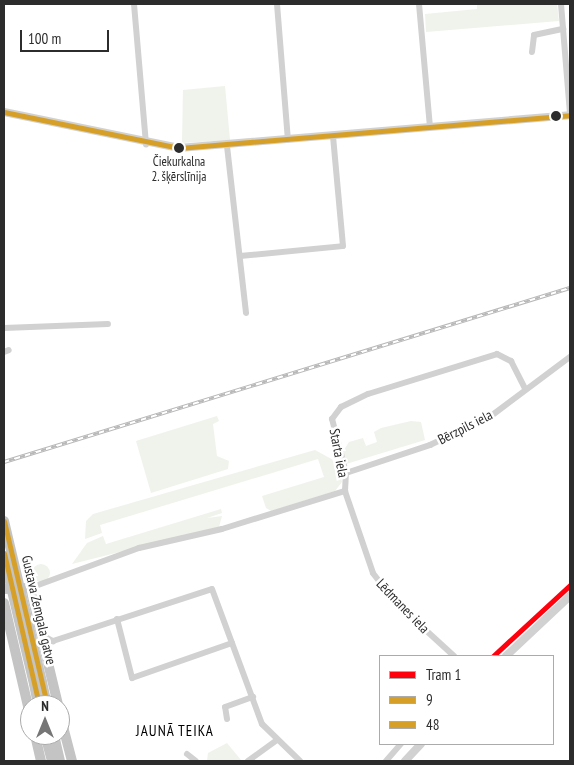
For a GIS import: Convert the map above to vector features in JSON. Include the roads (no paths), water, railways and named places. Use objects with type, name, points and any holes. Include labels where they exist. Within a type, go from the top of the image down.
[{"type":"main road","name":"Gustava Zemgala gatve","points":[[4,521],[38,683],[38,695]]},
{"type":"main road","name":"Gustava Zemgala gatve","points":[[4,557],[43,695]]},
{"type":"main road","points":[[4,588],[30,588],[56,695]]},
{"type":"main road","points":[[4,603],[26,695]]},
{"type":"main road","points":[[37,745],[41,761]]},
{"type":"main road","points":[[48,745],[52,761]]},
{"type":"main road","points":[[56,745],[60,761]]},
{"type":"main road","points":[[68,745],[72,761]]},
{"type":"street","points":[[134,4],[146,144]]},
{"type":"street","points":[[276,4],[288,140]]},
{"type":"street","points":[[419,4],[430,128]]},
{"type":"street","points":[[4,112],[146,144],[227,146],[570,114],[561,4]]},
{"type":"street","points":[[532,52],[534,35],[563,29]]},
{"type":"street","points":[[240,256],[343,246],[333,136]]},
{"type":"street","points":[[227,146],[246,313]]},
{"type":"street","points":[[4,328],[108,324]]},
{"type":"street","name":"Starta iela","points":[[30,588],[139,548],[222,529],[345,491],[346,473],[332,419],[336,410],[356,399],[497,354],[511,361],[525,389]]},
{"type":"street","name":"Bērzpils iela","points":[[346,473],[475,424],[570,356]]},
{"type":"street","name":"Lēdmanes iela","points":[[345,491],[373,574],[397,604],[453,655]]},
{"type":"street","points":[[70,563],[72,572]]},
{"type":"street","name":"Gustava Zemgala gatve","points":[[47,654],[53,641],[212,589],[232,642]]},
{"type":"street","points":[[507,655],[570,596]]},
{"type":"street","points":[[118,619],[132,678],[232,642],[262,724],[300,761]]},
{"type":"street","name":"Gustava Zemgala gatve","points":[[42,635],[53,641]]},
{"type":"street","points":[[227,719],[225,707],[253,697]]},
{"type":"street","points":[[248,761],[277,740]]},
{"type":"street","points":[[386,761],[400,745]]},
{"type":"street","points":[[405,761],[419,745]]},
{"type":"street","points":[[187,754],[196,761]]},
{"type":"railway","points":[[4,462],[570,288]]},
{"type":"tram line","name":"1","points":[[494,655],[570,585]]},
{"type":"place","name":"Čiekurkalna 2. šķērslīnija","points":[[179,148]]},
{"type":"district","name":"JAUNĀ TEIKA","points":[[175,731]]}]
